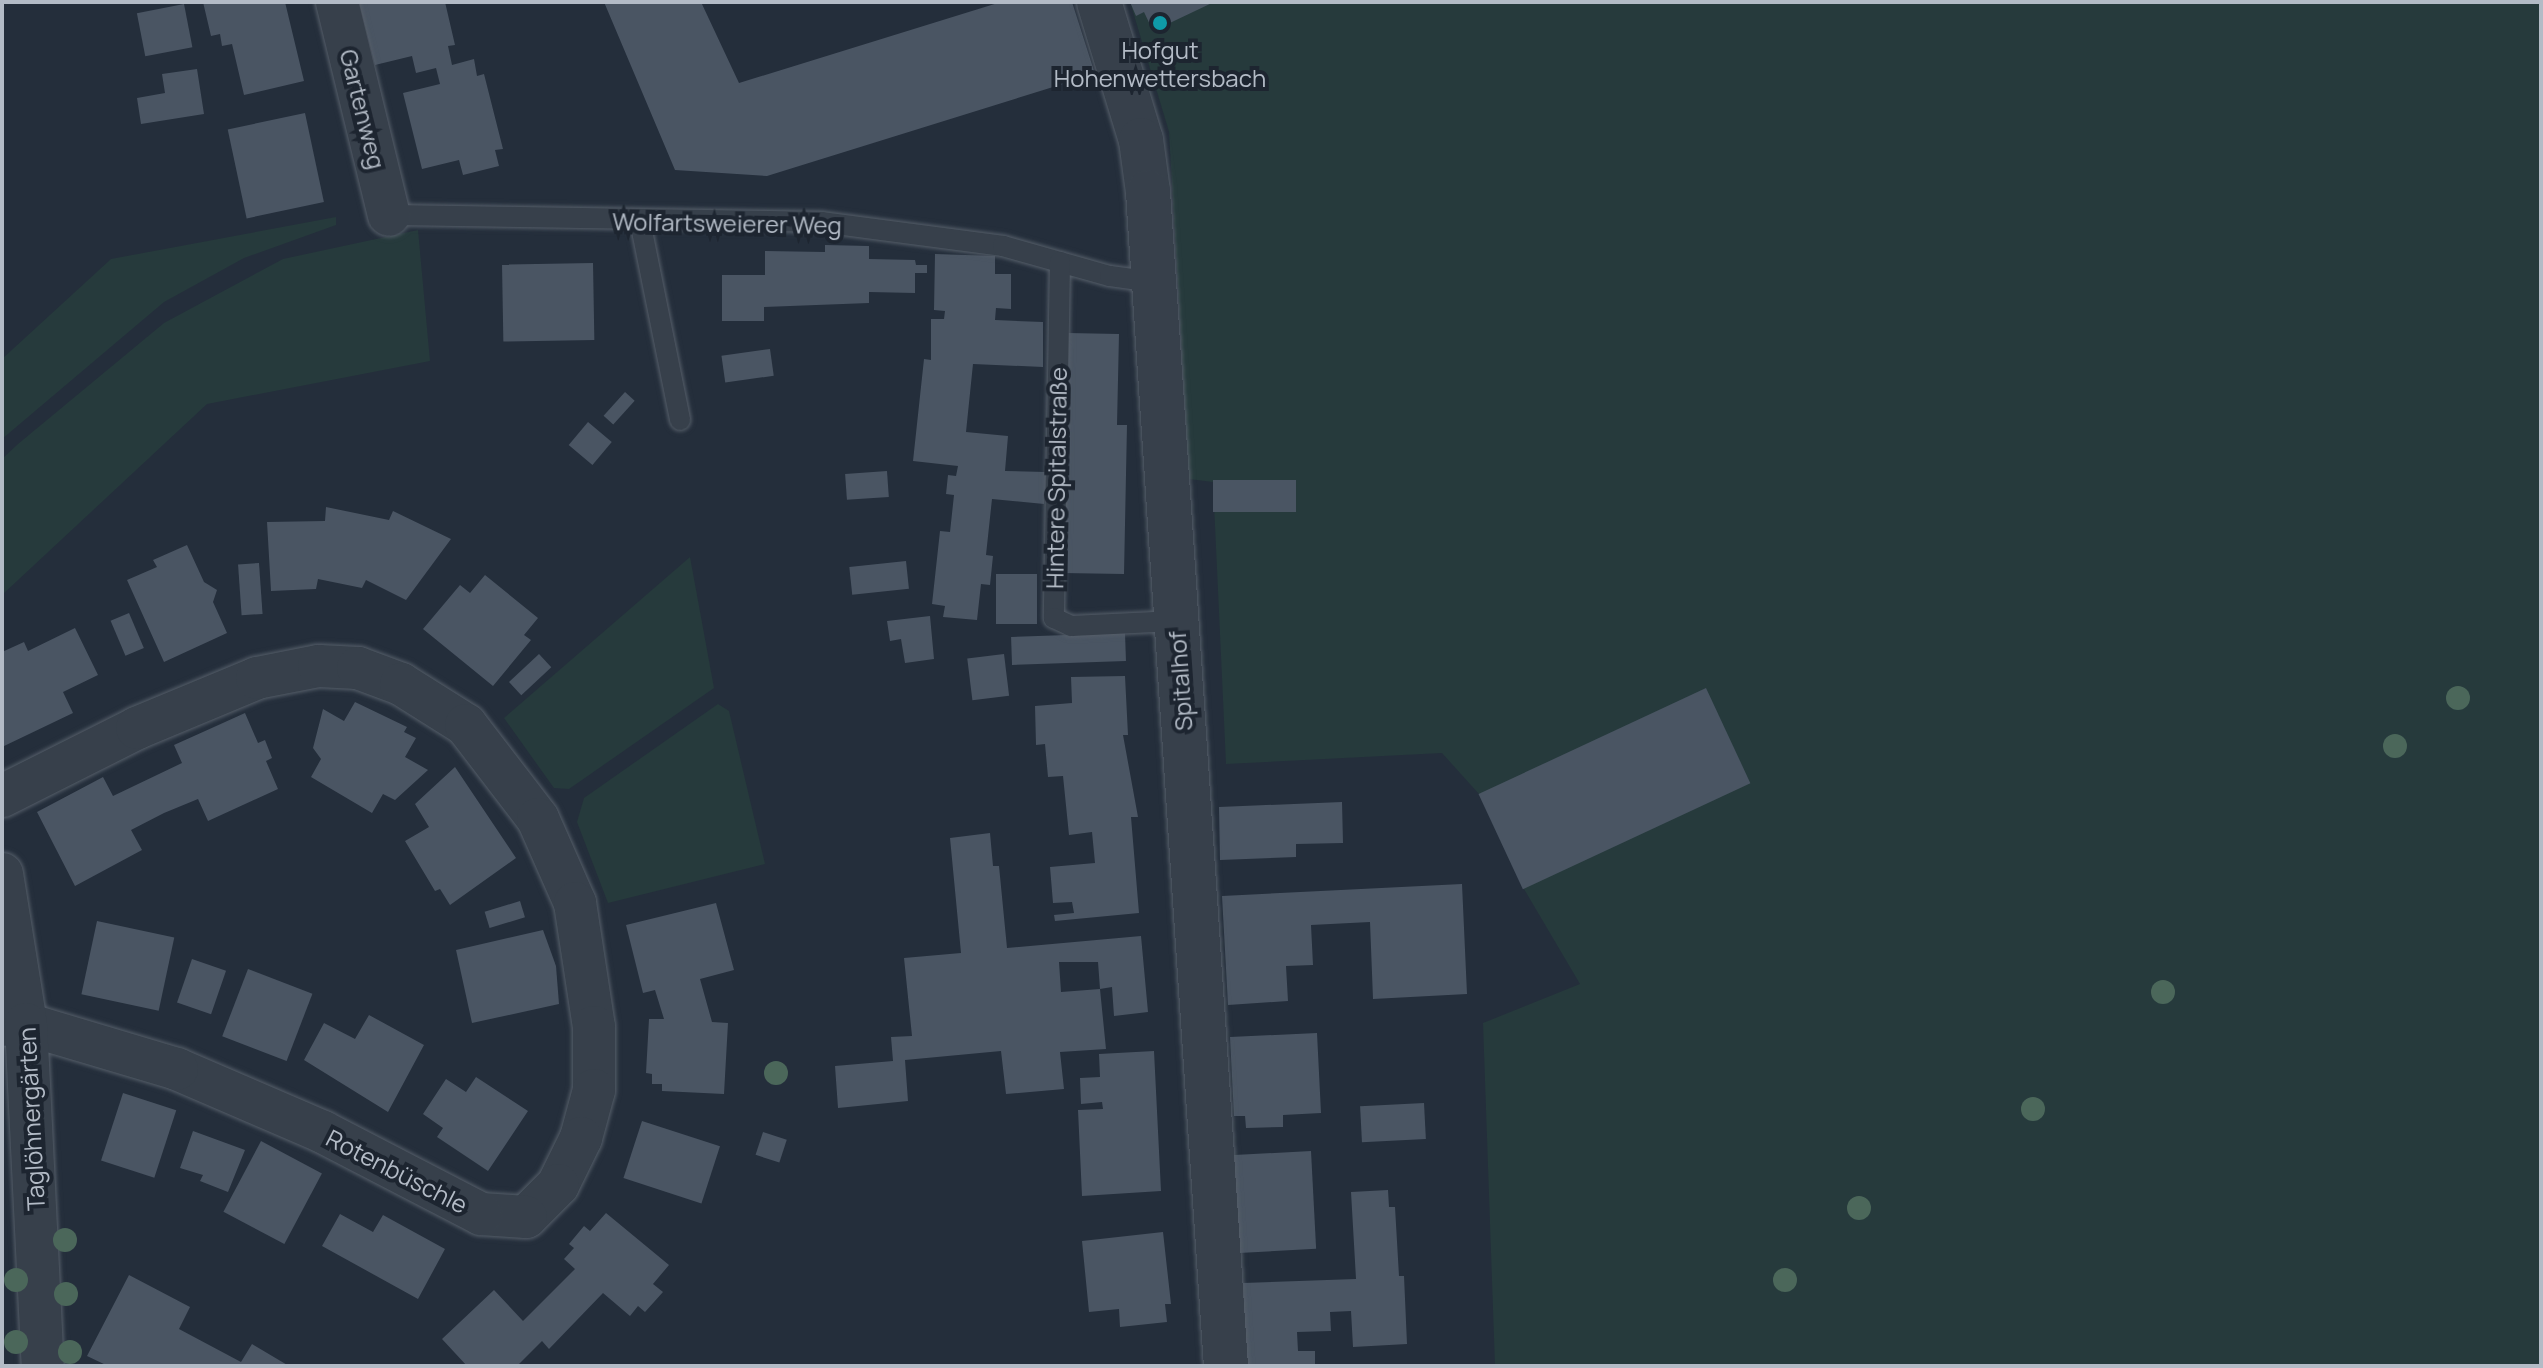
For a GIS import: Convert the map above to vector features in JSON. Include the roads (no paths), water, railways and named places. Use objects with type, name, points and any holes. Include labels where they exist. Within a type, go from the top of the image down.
[{"type":"street","name":"Gartenweg","points":[[337,2],[389,215]]},
{"type":"street","name":"Spitalhof","points":[[1099,2],[1141,140],[1154,282],[1226,1366]]},
{"type":"street","name":"Rotenbüschle","points":[[2,796],[137,728],[257,678],[319,666],[358,668],[401,684],[466,725],[538,819],[575,903],[594,1027],[594,1090],[581,1138],[558,1185],[526,1217],[481,1214],[323,1132],[177,1069],[14,1024]]},
{"type":"street","name":"Taglöhnergärten","points":[[2,874],[43,1366]]},
{"type":"lane","name":"Wolfartsweierer Weg","points":[[389,215],[821,222],[1003,246],[1154,282]]},
{"type":"lane","points":[[640,221],[680,420]]},
{"type":"lane","name":"Hintere Spitalstraße","points":[[1060,262],[1054,618],[1071,626],[1176,621]]},
{"type":"place","name":"Hofgut Hohenwettersbach","points":[[1160,23]]}]
